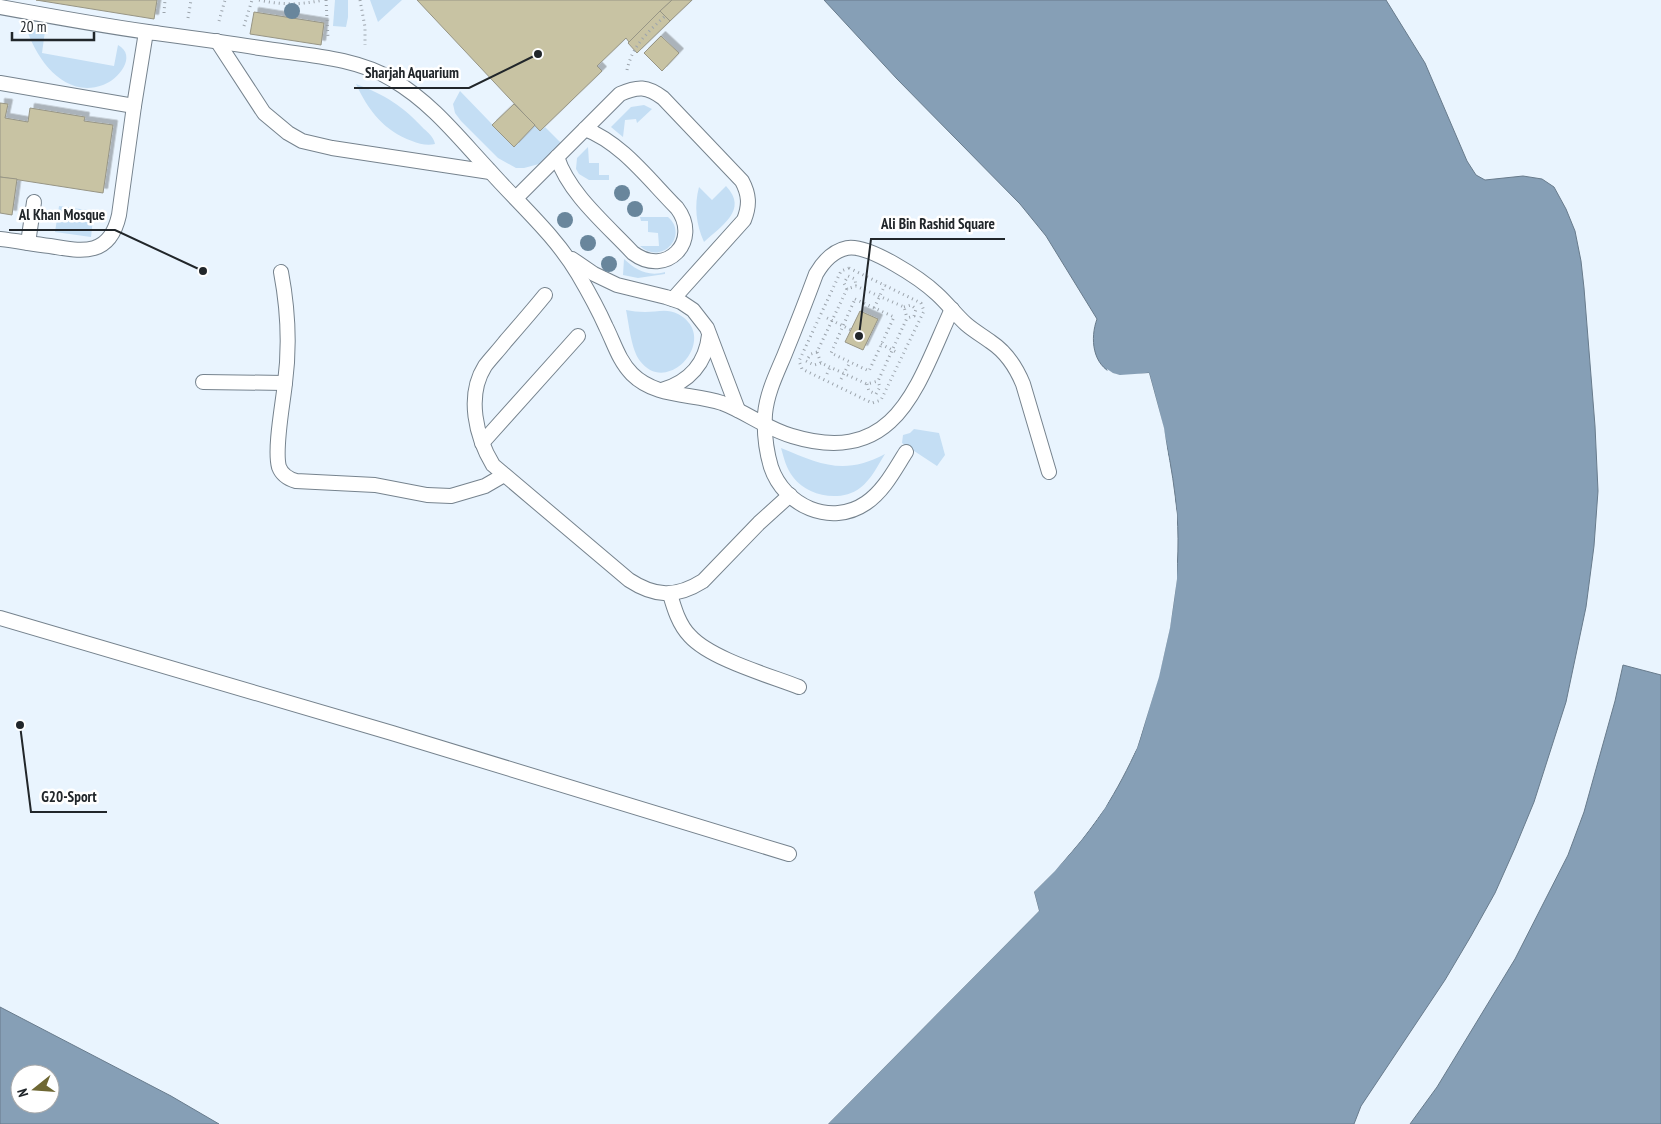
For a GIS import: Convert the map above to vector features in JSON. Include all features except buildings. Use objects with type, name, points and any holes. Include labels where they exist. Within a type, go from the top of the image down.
[{"type":"lane","points":[[0,8],[328,59],[361,66],[391,78],[418,96],[443,120],[565,254],[580,276],[620,358],[641,382],[661,390],[721,403],[765,425],[793,436],[808,440],[838,443],[868,437],[881,430],[901,411],[909,399],[952,309]]},
{"type":"lane","points":[[0,238],[84,251],[98,247],[110,237],[117,224],[119,215],[146,32]]},
{"type":"lane","points":[[217,41],[264,113],[288,134],[302,141],[324,147],[490,172]]},
{"type":"lane","points":[[0,82],[134,106]]},
{"type":"lane","points":[[516,198],[616,98],[633,88],[649,89],[663,98],[742,181],[749,205],[744,220],[673,299]]},
{"type":"lane","points":[[557,157],[560,166],[575,190],[633,253],[640,258],[657,262],[673,255],[680,249],[686,233],[682,215],[618,148],[596,132],[585,128]]},
{"type":"lane","points":[[28,243],[34,202]]},
{"type":"lane","points":[[906,452],[878,493],[868,502],[842,513],[815,512],[803,506],[790,496],[771,468],[766,445],[765,425],[770,391],[816,274],[826,259],[840,250],[849,248],[865,251],[894,264],[926,284],[966,324],[1001,351],[1018,372],[1029,400],[1049,472]]},
{"type":"lane","points":[[565,254],[594,274],[617,285],[673,299],[682,302],[693,310],[709,333],[738,410]]},
{"type":"lane","points":[[281,272],[289,331],[279,442],[279,461],[282,472],[291,479],[375,486],[427,495],[451,496],[485,486],[504,475]]},
{"type":"lane","points":[[545,295],[485,367],[479,381],[475,397],[475,413],[482,443],[492,465],[629,580],[642,588],[657,593],[684,592],[703,581],[759,524],[790,496]]},
{"type":"lane","points":[[661,390],[682,382],[695,370],[704,355],[709,333]]},
{"type":"lane","points":[[482,443],[578,336]]},
{"type":"lane","points":[[203,382],[285,383]]},
{"type":"lane","points":[[670,594],[682,625],[697,643],[717,655],[798,687]]},
{"type":"lane","points":[[0,618],[392,733],[789,854]]},
{"type":"path","points":[[219,22],[225,0]]},
{"type":"path","points":[[259,0],[293,4],[324,0],[328,59]]},
{"type":"path","points":[[360,0],[366,40],[361,66]]},
{"type":"path","points":[[628,90],[627,72],[634,50],[665,16]]},
{"type":"path","points":[[874,308],[894,264]]},
{"type":"path","points":[[849,268],[884,285],[922,303],[924,311],[881,400],[872,403],[802,369],[799,361],[841,271],[849,268]]},
{"type":"path","points":[[847,289],[844,283],[848,276],[855,279],[856,286]]},
{"type":"path","points":[[817,352],[811,354],[806,361],[814,365],[821,363],[844,373],[866,384],[869,391],[876,394],[880,387],[878,381],[894,351],[907,318],[904,308],[856,286],[847,289],[817,352],[821,363]]},
{"type":"path","points":[[855,300],[874,308],[894,317],[869,371],[831,353],[855,300]]},
{"type":"path","points":[[904,308],[911,305],[916,309],[914,316],[907,318]]},
{"type":"path","points":[[827,318],[851,330]]},
{"type":"path","points":[[881,344],[894,351]]},
{"type":"path","points":[[841,379],[850,362]]},
{"type":"path","points":[[827,374],[830,367]]},
{"type":"path","points":[[866,384],[878,381]]},
{"type":"shaded area","points":[[335,0],[348,0],[346,27],[333,26]]},
{"type":"shaded area","points":[[370,0],[402,0],[378,22]]},
{"type":"shaded area","points":[[824,0],[1386,0],[1425,63],[1467,161],[1476,175],[1485,180],[1523,176],[1542,179],[1554,187],[1566,209],[1575,231],[1581,261],[1595,426],[1598,491],[1594,546],[1586,607],[1566,702],[1534,802],[1495,893],[1445,980],[1361,1106],[1354,1124],[828,1124],[1039,911],[1034,892],[1081,841],[1113,795],[1137,748],[1156,685],[1172,612],[1178,539],[1177,514],[1170,461],[1149,373],[1127,376],[1118,375],[1107,370],[1101,364],[1097,358],[1094,342],[1097,319],[1046,236],[1020,204],[897,79]]},
{"type":"shaded area","points":[[26,27],[45,31],[42,53],[114,66],[118,45],[124,50],[126,55],[124,67],[120,73],[103,85],[89,88],[76,86],[64,81],[44,63]]},
{"type":"shaded area","points":[[356,84],[385,97],[409,114],[429,134],[435,144],[426,145],[418,143],[393,132],[378,119]]},
{"type":"shaded area","points":[[460,91],[514,147],[535,125],[540,131],[545,127],[561,143],[539,164],[516,168],[498,158],[455,113],[453,104]]},
{"type":"shaded area","points":[[644,105],[652,109],[637,123],[636,119],[625,120],[623,137],[611,127],[631,107]]},
{"type":"shaded area","points":[[588,147],[589,163],[599,163],[599,175],[609,175],[609,180],[589,180],[579,174],[576,169],[577,158]]},
{"type":"shaded area","points":[[726,186],[735,203],[734,210],[724,224],[704,242],[697,215],[699,187],[712,200]]},
{"type":"shaded area","points":[[59,206],[94,211],[91,237],[55,232]]},
{"type":"shaded area","points":[[640,217],[668,217],[674,224],[676,232],[670,246],[657,252],[648,251],[640,246],[659,246],[658,233],[648,232],[648,221],[641,221]]},
{"type":"shaded area","points":[[624,259],[643,272],[653,274],[665,272],[665,274],[638,278],[623,275]]},
{"type":"shaded area","points":[[626,310],[674,312],[690,324],[694,336],[692,349],[686,360],[676,368],[664,372],[651,371],[637,356],[632,343]]},
{"type":"shaded area","points":[[914,429],[939,433],[945,455],[937,466],[902,443],[903,435],[910,433]]},
{"type":"shaded area","points":[[781,448],[820,463],[844,466],[857,465],[885,454],[864,485],[852,493],[834,496],[815,493],[799,484],[789,470]]},
{"type":"shaded area","points":[[1623,665],[1661,675],[1661,1124],[1410,1124],[1437,1087],[1515,959],[1568,855],[1584,812]]},
{"type":"shaded area","points":[[0,1007],[171,1096],[219,1124],[0,1124]]},
{"type":"pier","points":[[1107,369],[1120,375],[1149,373],[1164,428],[1177,515],[1177,579],[1170,628],[1159,677],[1137,748],[1105,808],[1055,871],[1034,892],[1039,911],[826,1124],[1036,910],[1032,891],[1080,838],[1103,806],[1135,747],[1156,676],[1167,628],[1175,579],[1175,515],[1162,429],[1147,376],[1120,378],[1108,373]]},
{"type":"place","name":"Sharjah Aquarium","points":[[538,54]]},
{"type":"place","name":"Al Khan Mosque","points":[[203,271]]},
{"type":"place","name":"Ali Bin Rashid Square","points":[[859,336]]},
{"type":"place","name":"G20-Sport","points":[[20,725]]}]
